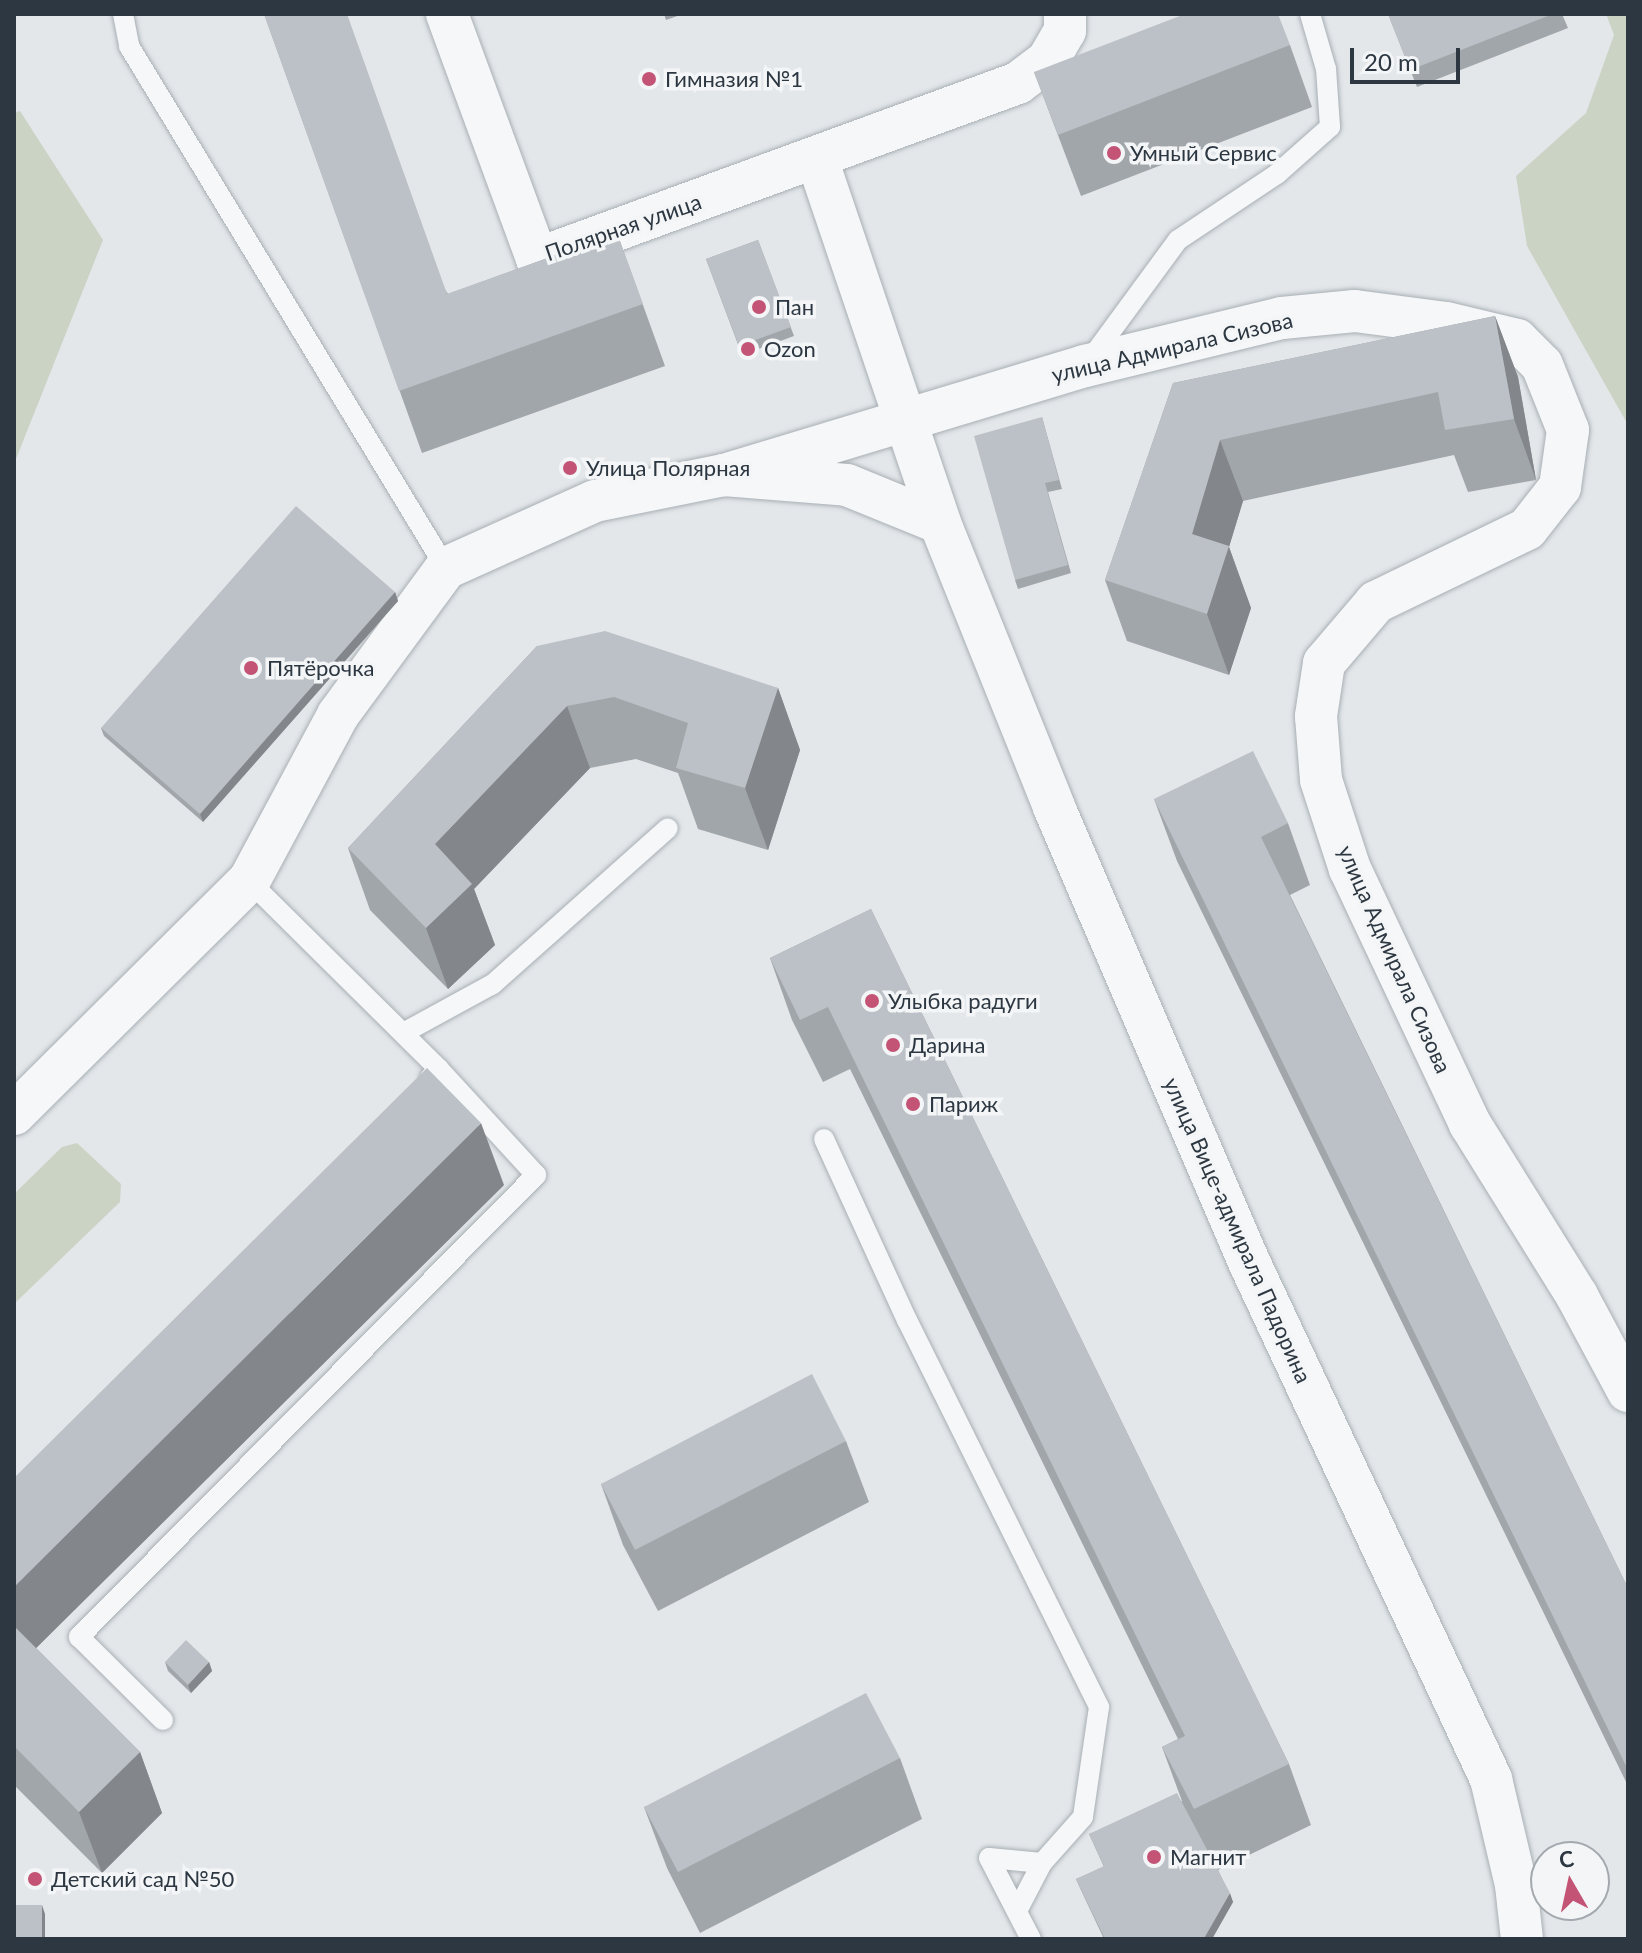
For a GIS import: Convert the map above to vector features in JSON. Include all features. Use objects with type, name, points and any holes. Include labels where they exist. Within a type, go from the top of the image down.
[{"type":"street","name":"Полярная улица","points":[[447,14],[537,259],[1018,83],[1048,60],[1065,31],[1065,14]]},
{"type":"street","points":[[817,159],[940,523]]},
{"type":"street","name":"улица Адмирала Сизова","points":[[724,475],[905,417],[1085,366],[1282,318],[1355,311],[1446,323],[1517,340],[1542,365],[1568,430],[1560,487],[1527,529],[1376,602],[1324,663],[1316,716],[1321,780],[1350,869],[1470,1124],[1577,1296],[1628,1391]]},
{"type":"street","points":[[14,1114],[249,881],[338,715],[446,568],[595,501],[724,475],[847,485],[940,523]]},
{"type":"street","name":"улица Вице-адмирала Падорина","points":[[940,523],[1054,807],[1250,1264],[1491,1779],[1516,1885],[1522,1939]]},
{"type":"lane","points":[[123,14],[129,46],[446,568]]},
{"type":"lane","points":[[1085,366],[1178,240],[1277,174],[1330,127],[1326,69],[1310,14]]},
{"type":"lane","points":[[405,1032],[493,984],[668,828]]},
{"type":"lane","points":[[163,1720],[79,1637],[536,1175],[405,1032],[249,881]]},
{"type":"lane","points":[[417,1091],[439,1069]]},
{"type":"lane","points":[[824,1139],[907,1320],[1099,1707],[1083,1817],[1042,1863],[1018,1909]]},
{"type":"lane","points":[[1031,1939],[989,1858],[1042,1863]]},
{"type":"shaded area","points":[[1606,14],[1628,14],[1628,425],[1527,246],[1516,176],[1586,113],[1614,35]]},
{"type":"shaded area","points":[[20,111],[103,240],[14,464],[14,113]]},
{"type":"shaded area","points":[[77,1143],[121,1184],[120,1202],[14,1304],[14,1194],[62,1147]]},
{"type":"building","points":[[264,14],[347,14],[447,294],[617,233],[643,304],[399,391]]},
{"type":"building","points":[[1185,14],[1278,14],[1290,45],[1058,135],[1034,72]]},
{"type":"building","points":[[1388,14],[1553,14],[1410,70]]},
{"type":"building","points":[[758,240],[791,327],[739,346],[706,259]]},
{"type":"building","points":[[1495,316],[1514,419],[1445,430],[1438,392],[1220,440],[1192,534],[1229,546],[1207,614],[1105,580],[1173,383]]},
{"type":"building","points":[[1042,417],[1059,480],[1045,483],[1068,565],[1015,580],[974,436]]},
{"type":"building","name":"Пятёрочка","points":[[296,506],[395,592],[200,814],[101,728]]},
{"type":"building","points":[[605,631],[778,688],[745,788],[676,768],[688,723],[614,697],[567,706],[435,844],[472,884],[426,928],[348,848],[537,646]]},
{"type":"building","points":[[1253,751],[1288,823],[1261,837],[1628,1588],[1628,1770],[1154,799]]},
{"type":"building","points":[[871,909],[1289,1764],[1194,1809],[1162,1747],[1185,1736],[828,1007],[800,1020],[770,958]]},
{"type":"building","points":[[427,1068],[481,1123],[14,1587],[14,1478]]},
{"type":"building","points":[[812,1374],[846,1441],[635,1550],[601,1484]]},
{"type":"building","points":[[14,1626],[140,1752],[79,1812],[14,1746]]},
{"type":"building","points":[[186,1640],[209,1662],[188,1685],[165,1662]]},
{"type":"building","points":[[866,1693],[900,1758],[678,1872],[644,1807]]},
{"type":"building","name":"Магнит","points":[[1177,1793],[1230,1893],[1204,1938],[1105,1939],[1076,1879],[1104,1866],[1089,1834]]},
{"type":"building","points":[[14,1905],[42,1905],[42,1939],[14,1939]]},
{"type":"place","name":"Гимназия №1","points":[[649,79]]},
{"type":"place","name":"Умный Сервис","points":[[1114,153]]},
{"type":"place","name":"Пан","points":[[759,307]]},
{"type":"place","name":"Ozon","points":[[748,349]]},
{"type":"place","name":"Улица Полярная","points":[[570,468]]},
{"type":"place","name":"Пятёрочка","points":[[251,668]]},
{"type":"place","name":"Улыбка радуги","points":[[872,1001]]},
{"type":"place","name":"Дарина","points":[[893,1045]]},
{"type":"place","name":"Париж","points":[[913,1104]]},
{"type":"place","name":"Магнит","points":[[1154,1857]]},
{"type":"place","name":"Детский сад №50","points":[[35,1879]]}]
